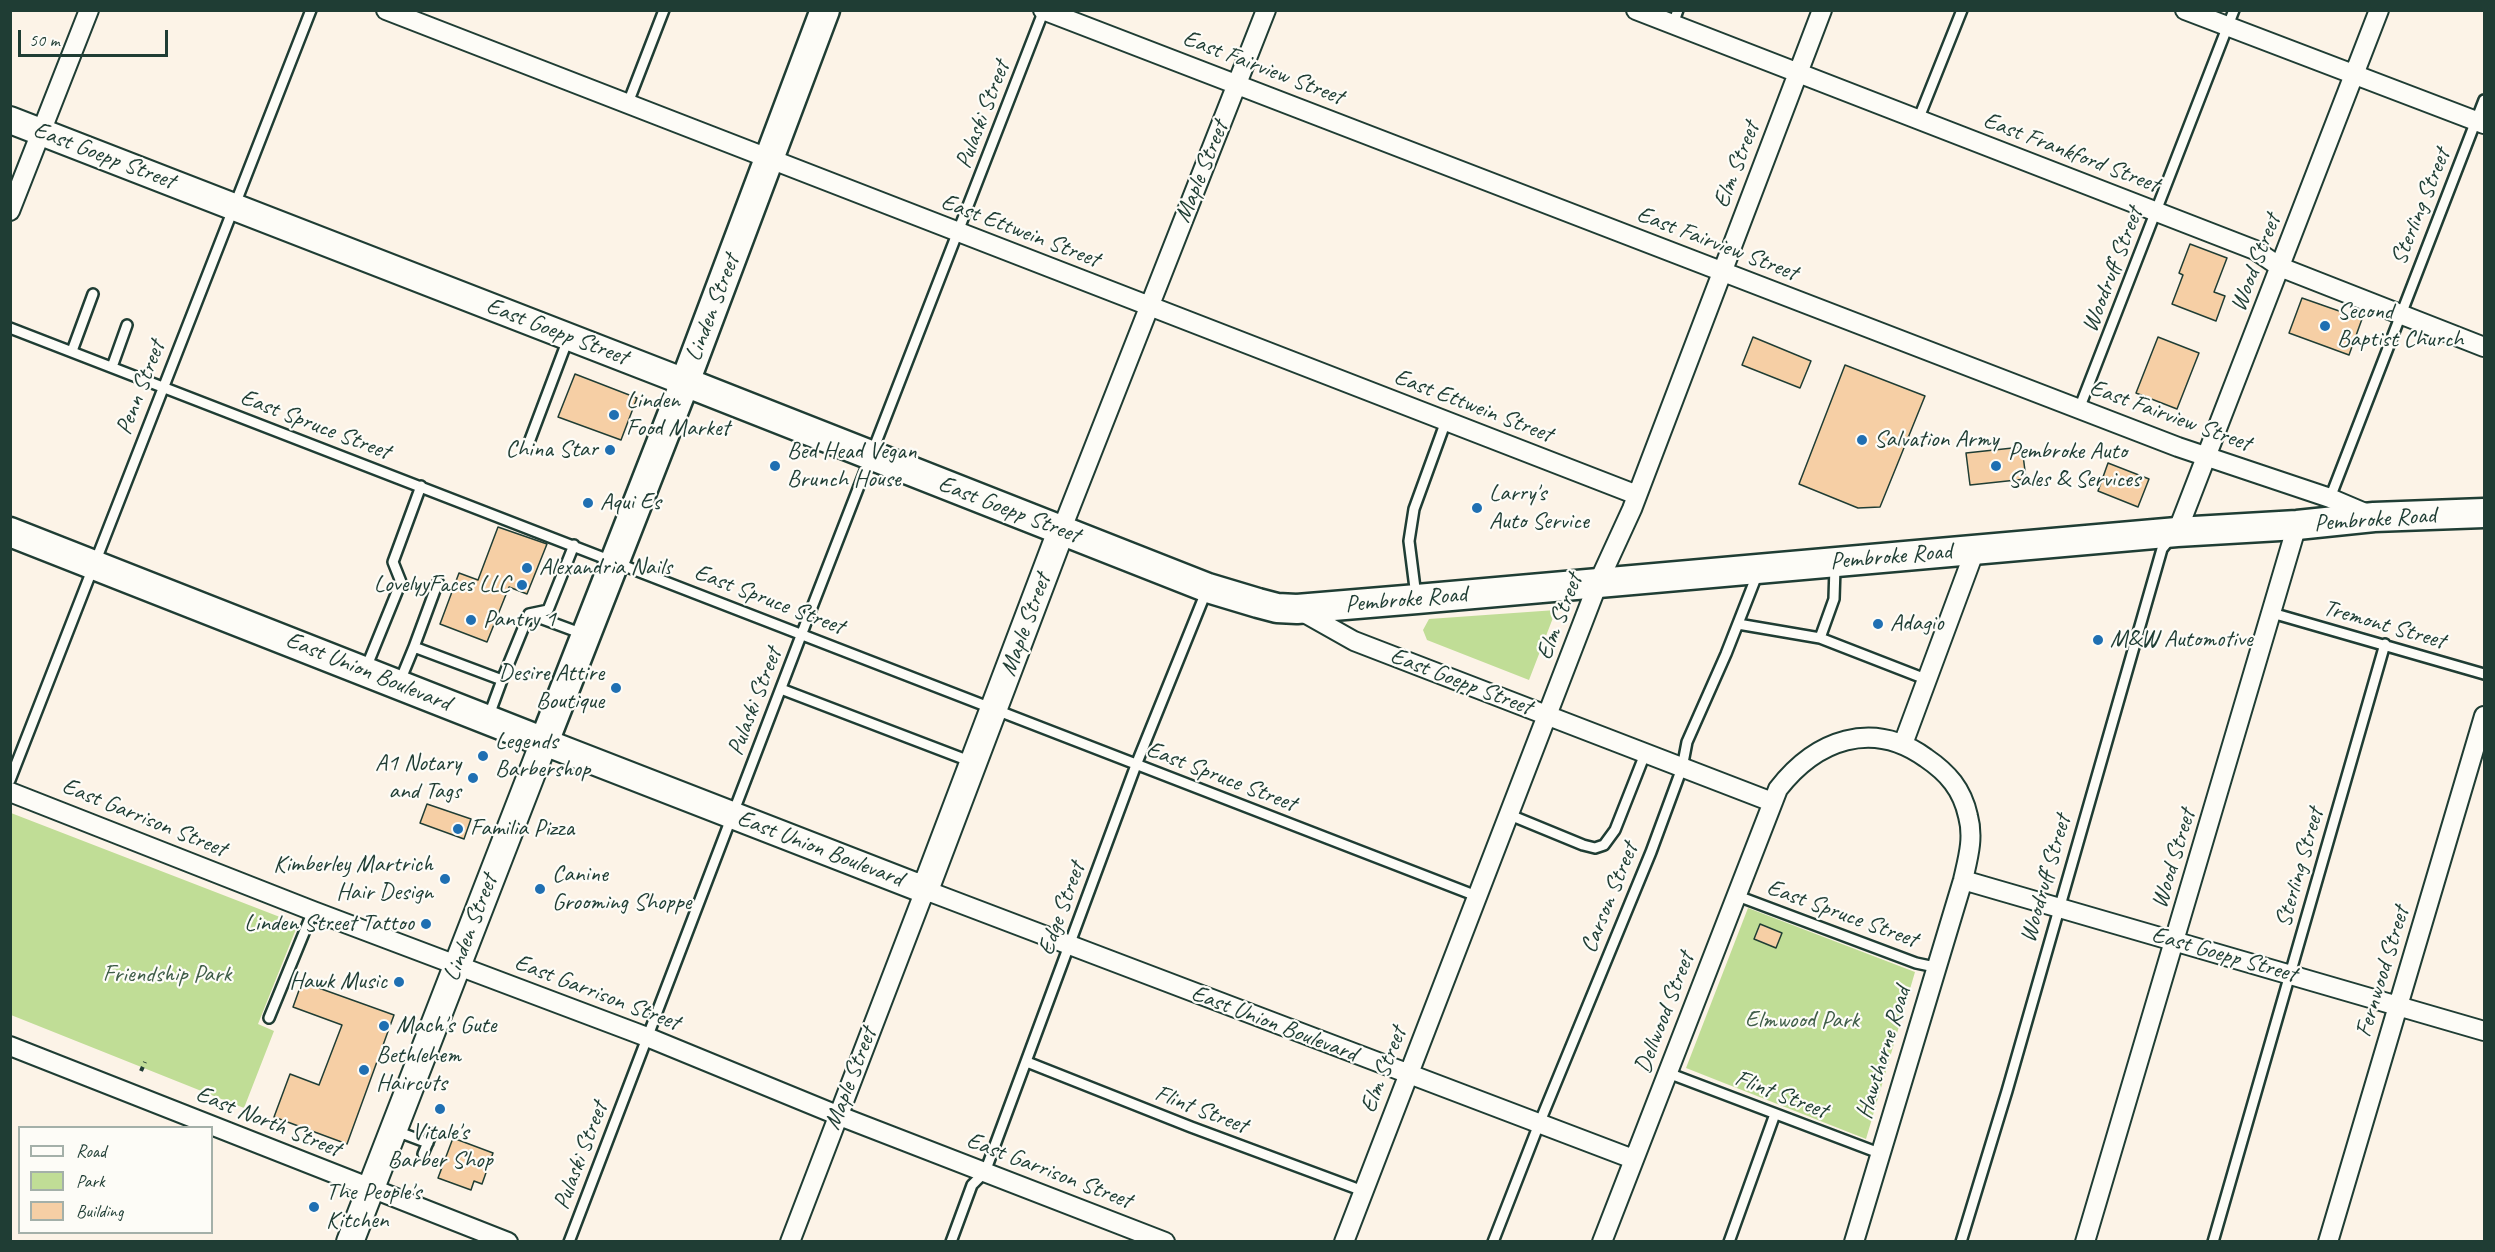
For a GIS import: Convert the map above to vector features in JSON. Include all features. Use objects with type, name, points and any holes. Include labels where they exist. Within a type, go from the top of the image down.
[{"type":"main road","name":"Linden Street","points":[[544,741],[685,382],[825,10]]},
{"type":"main road","name":"East Goepp Street","points":[[685,382],[1208,588],[1277,608],[1297,609]]},
{"type":"main road","name":"Pembroke Road","points":[[1297,609],[2177,532],[2374,518],[2484,513]]},
{"type":"main road","name":"East Union Boulevard","points":[[10,531],[544,741]]},
{"type":"street","points":[[10,211],[89,10]]},
{"type":"street","name":"East Ettwein Street","points":[[386,10],[1637,495]]},
{"type":"street","name":"Maple Street","points":[[790,1242],[1061,531],[1266,10]]},
{"type":"street","name":"East Frankford Street","points":[[1636,10],[1675,17],[1799,73],[2255,250],[2280,267],[2484,347]]},
{"type":"street","name":"Elm Street","points":[[1344,1242],[1407,1074],[1479,897],[1598,583],[1637,495],[1822,10]]},
{"type":"street","points":[[2186,10],[2231,19],[2354,76],[2481,123]]},
{"type":"street","name":"Wood Street","points":[[2177,532],[2379,10]]},
{"type":"street","name":"East Fairview Street","points":[[1044,11],[2079,409],[2205,457],[2330,498],[2374,518]]},
{"type":"street","name":"East Goepp Street","points":[[10,120],[685,382]]},
{"type":"street","name":"Wood Street","points":[[2085,1242],[2297,525]]},
{"type":"street","points":[[1903,744],[1975,550]]},
{"type":"street","name":"East Goepp Street","points":[[1297,609],[1354,641],[1772,802]]},
{"type":"street","name":"Fernwood Street","points":[[2328,1242],[2484,716]]},
{"type":"street","name":"Dellwood Street","points":[[1602,1242],[1778,789],[1798,766],[1820,750],[1855,738],[1873,737],[1903,744]]},
{"type":"street","name":"East Union Boulevard","points":[[544,741],[1069,946],[1633,1159]]},
{"type":"street","name":"Linden Street","points":[[350,1242],[544,741]]},
{"type":"street","name":"Hawthorne Road","points":[[1854,1242],[1963,880],[1971,845],[1969,817],[1955,783],[1944,771],[1919,752],[1903,744]]},
{"type":"street","name":"East Garrison Street","points":[[10,792],[313,911],[647,1037],[1165,1242]]},
{"type":"street","name":"East Goepp Street","points":[[1963,880],[2484,1031]]},
{"type":"street","name":"East North Street","points":[[10,1046],[508,1242]]},
{"type":"lane","name":"Penn Street","points":[[10,780],[311,10]]},
{"type":"lane","points":[[628,103],[664,10]]},
{"type":"lane","points":[[1918,120],[1962,10]]},
{"type":"lane","name":"Pulaski Street","points":[[569,1242],[802,633],[1044,11]]},
{"type":"lane","name":"Woodruff Street","points":[[2079,409],[2231,19]]},
{"type":"lane","name":"Sterling Street","points":[[2330,498],[2399,315],[2481,123],[2484,100]]},
{"type":"lane","points":[[72,351],[93,294]]},
{"type":"lane","points":[[112,367],[127,325]]},
{"type":"lane","name":"East Spruce Street","points":[[10,328],[614,560],[994,710],[1479,897]]},
{"type":"lane","points":[[528,445],[569,337]]},
{"type":"lane","points":[[1417,599],[1411,560],[1411,527],[1414,509],[1446,421]]},
{"type":"lane","points":[[365,670],[401,582],[393,562],[421,486]]},
{"type":"lane","name":"Woodruff Street","points":[[1961,1242],[2007,1091],[2162,549],[2177,532]]},
{"type":"lane","points":[[529,614],[548,610],[574,545]]},
{"type":"lane","points":[[1820,638],[1834,599],[1834,561]]},
{"type":"lane","name":"Carson Street","points":[[1493,1242],[1650,852],[1682,768],[1688,742],[1738,624],[1759,567]]},
{"type":"lane","points":[[399,684],[438,582]]},
{"type":"lane","name":"Edge Street","points":[[951,1242],[972,1185],[985,1172],[1136,765],[1208,588]]},
{"type":"lane","name":"Tremont Street","points":[[2272,613],[2484,674]]},
{"type":"lane","points":[[529,614],[585,635]]},
{"type":"lane","points":[[487,719],[529,614]]},
{"type":"lane","points":[[1738,624],[1820,638],[1928,680]]},
{"type":"lane","name":"Sterling Street","points":[[2213,1242],[2385,644]]},
{"type":"lane","points":[[414,647],[502,680]]},
{"type":"lane","points":[[781,689],[974,763]]},
{"type":"lane","points":[[1510,815],[1583,845],[1595,848],[1604,845],[1615,830],[1645,753]]},
{"type":"lane","name":"East Spruce Street","points":[[1735,895],[1916,963],[1935,967]]},
{"type":"lane","points":[[269,1018],[313,911]]},
{"type":"lane","name":"Flint Street","points":[[1027,1062],[1191,1128],[1363,1191]]},
{"type":"lane","name":"Flint Street","points":[[1668,1073],[1879,1153]]},
{"type":"lane","points":[[1729,1242],[1775,1114]]},
{"type":"lane","points":[[393,1130],[428,1143]]},
{"type":"lane","points":[[423,1154],[432,1133]]},
{"type":"path","points":[[141,1071],[145,1062]]},
{"type":"green space","points":[[1556,610],[1529,680],[1427,640],[1423,630],[1429,619]]},
{"type":"green space","name":"Friendship Park","points":[[11,813],[298,924],[258,1024],[274,1031],[244,1108],[11,1015]]},
{"type":"green space","name":"Elmwood Park","points":[[1748,908],[1915,972],[1866,1139],[1686,1068]]},
{"type":"building","points":[[2190,244],[2227,258],[2214,292],[2225,296],[2216,321],[2172,304],[2183,275],[2179,273]]},
{"type":"building","name":"Second Baptist Church","points":[[2302,298],[2362,319],[2349,355],[2289,333]]},
{"type":"building","points":[[1753,337],[1811,361],[1800,388],[1742,365]]},
{"type":"building","points":[[2158,337],[2199,353],[2177,409],[2136,393]]},
{"type":"building","name":"Salvation Army","points":[[1845,365],[1925,396],[1880,507],[1858,508],[1799,484]]},
{"type":"building","points":[[575,374],[637,398],[621,440],[558,417]]},
{"type":"building","name":"Pembroke Auto Sales & Services","points":[[2022,447],[2026,479],[1970,485],[1966,453]]},
{"type":"building","points":[[2108,463],[2149,479],[2138,507],[2098,491]]},
{"type":"building","points":[[498,527],[547,544],[527,594],[509,587],[487,642],[440,624],[459,573],[478,580]]},
{"type":"building","points":[[427,804],[471,819],[464,839],[420,823]]},
{"type":"building","points":[[1760,924],[1782,933],[1776,948],[1754,939]]},
{"type":"building","points":[[302,982],[394,1015],[347,1144],[274,1117],[290,1074],[319,1085],[342,1025],[293,1007]]},
{"type":"building","points":[[453,1138],[493,1153],[482,1184],[474,1181],[471,1190],[438,1178]]},
{"type":"place","name":"Second Baptist Church","points":[[2325,326]]},
{"type":"place","name":"Linden Food Market","points":[[614,415]]},
{"type":"place","name":"Salvation Army","points":[[1862,440]]},
{"type":"place","name":"China Star","points":[[610,450]]},
{"type":"place","name":"Bed Head Vegan Brunch House","points":[[775,466]]},
{"type":"place","name":"Pembroke Auto Sales & Services","points":[[1996,466]]},
{"type":"place","name":"Aqui Es","points":[[588,503]]},
{"type":"place","name":"Larry's Auto Service","points":[[1477,508]]},
{"type":"place","name":"Alexandria Nails","points":[[527,568]]},
{"type":"place","name":"LovelyyFaces LLC","points":[[522,585]]},
{"type":"place","name":"Pantry 1","points":[[471,620]]},
{"type":"place","name":"Adagio","points":[[1878,624]]},
{"type":"place","name":"M&W Automotive","points":[[2098,640]]},
{"type":"place","name":"Desire Attire Boutique","points":[[616,688]]},
{"type":"place","name":"Legends Barbershop","points":[[483,756]]},
{"type":"place","name":"A1 Notary and Tags","points":[[473,778]]},
{"type":"place","name":"Familia Pizza","points":[[458,829]]},
{"type":"place","name":"Kimberley Martrich Hair Design","points":[[445,879]]},
{"type":"place","name":"Canine Grooming Shoppe","points":[[540,889]]},
{"type":"place","name":"Linden Street Tattoo","points":[[426,924]]},
{"type":"place","name":"Hawk Music","points":[[399,982]]},
{"type":"place","name":"Mach's Gute","points":[[384,1026]]},
{"type":"place","name":"Bethlehem Haircuts","points":[[364,1070]]},
{"type":"place","name":"Vitale's Barber Shop","points":[[440,1109]]},
{"type":"place","name":"The People's Kitchen","points":[[314,1207]]}]
